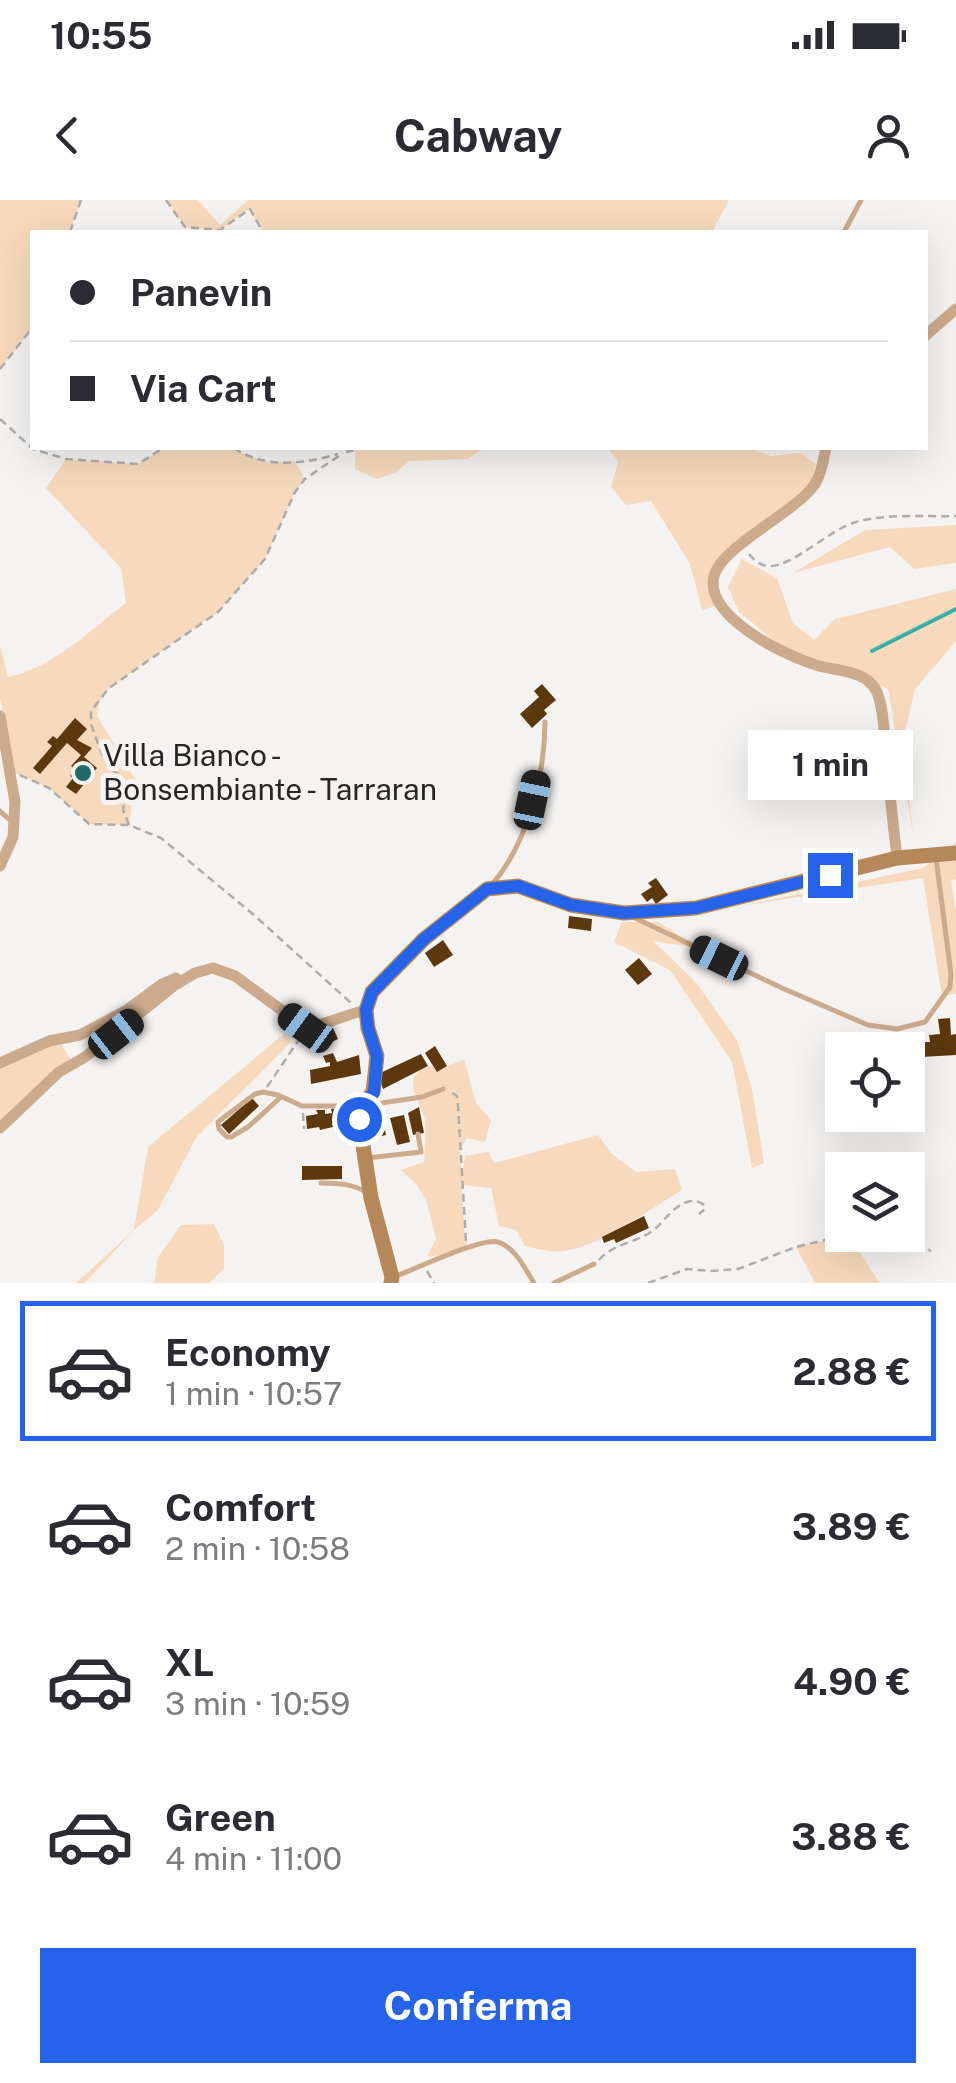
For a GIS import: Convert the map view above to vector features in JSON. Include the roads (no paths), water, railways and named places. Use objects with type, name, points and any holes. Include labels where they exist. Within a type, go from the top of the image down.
[{"type":"street","points":[[928,333],[956,309]]},
{"type":"street","points":[[825,450],[814,484],[726,558],[714,574],[714,588],[731,616],[777,651],[856,675],[876,689],[897,858]]},
{"type":"street","points":[[0,716],[15,802],[14,837],[0,866]]},
{"type":"street","points":[[391,1280],[370,1195],[359,1119],[374,1092],[377,1056],[366,1010],[372,992],[424,939],[487,889],[518,886],[571,905],[624,913],[696,908],[897,858],[956,853]]},
{"type":"street","points":[[0,1062],[49,1041],[80,1034],[127,1010],[162,984],[198,969],[213,968],[235,976],[306,1028],[366,1010]]},
{"type":"street","points":[[0,1128],[59,1072],[84,1057],[174,985],[213,968]]},
{"type":"lane","points":[[845,230],[861,200]]},
{"type":"lane","points":[[487,889],[514,854],[524,831],[545,743],[545,722]]},
{"type":"lane","points":[[2,813],[14,824]]},
{"type":"lane","points":[[624,913],[868,1025],[897,1028],[926,1022],[950,988],[935,855]]},
{"type":"lane","points":[[281,1097],[231,1138],[219,1129],[218,1122],[263,1092],[281,1097],[302,1106],[363,1106],[422,1097],[443,1089]]},
{"type":"lane","points":[[364,1158],[421,1152],[418,1134]]},
{"type":"lane","points":[[321,1183],[343,1183],[370,1195]]},
{"type":"lane","points":[[391,1280],[484,1242],[500,1242],[518,1256],[534,1283]]},
{"type":"lane","points":[[554,1283],[594,1264]]},
{"type":"waterway","points":[[872,651],[956,609]]},
{"type":"place","name":"Villa Bianco - Bonsembiante - Tarraran","points":[[83,773]]}]
